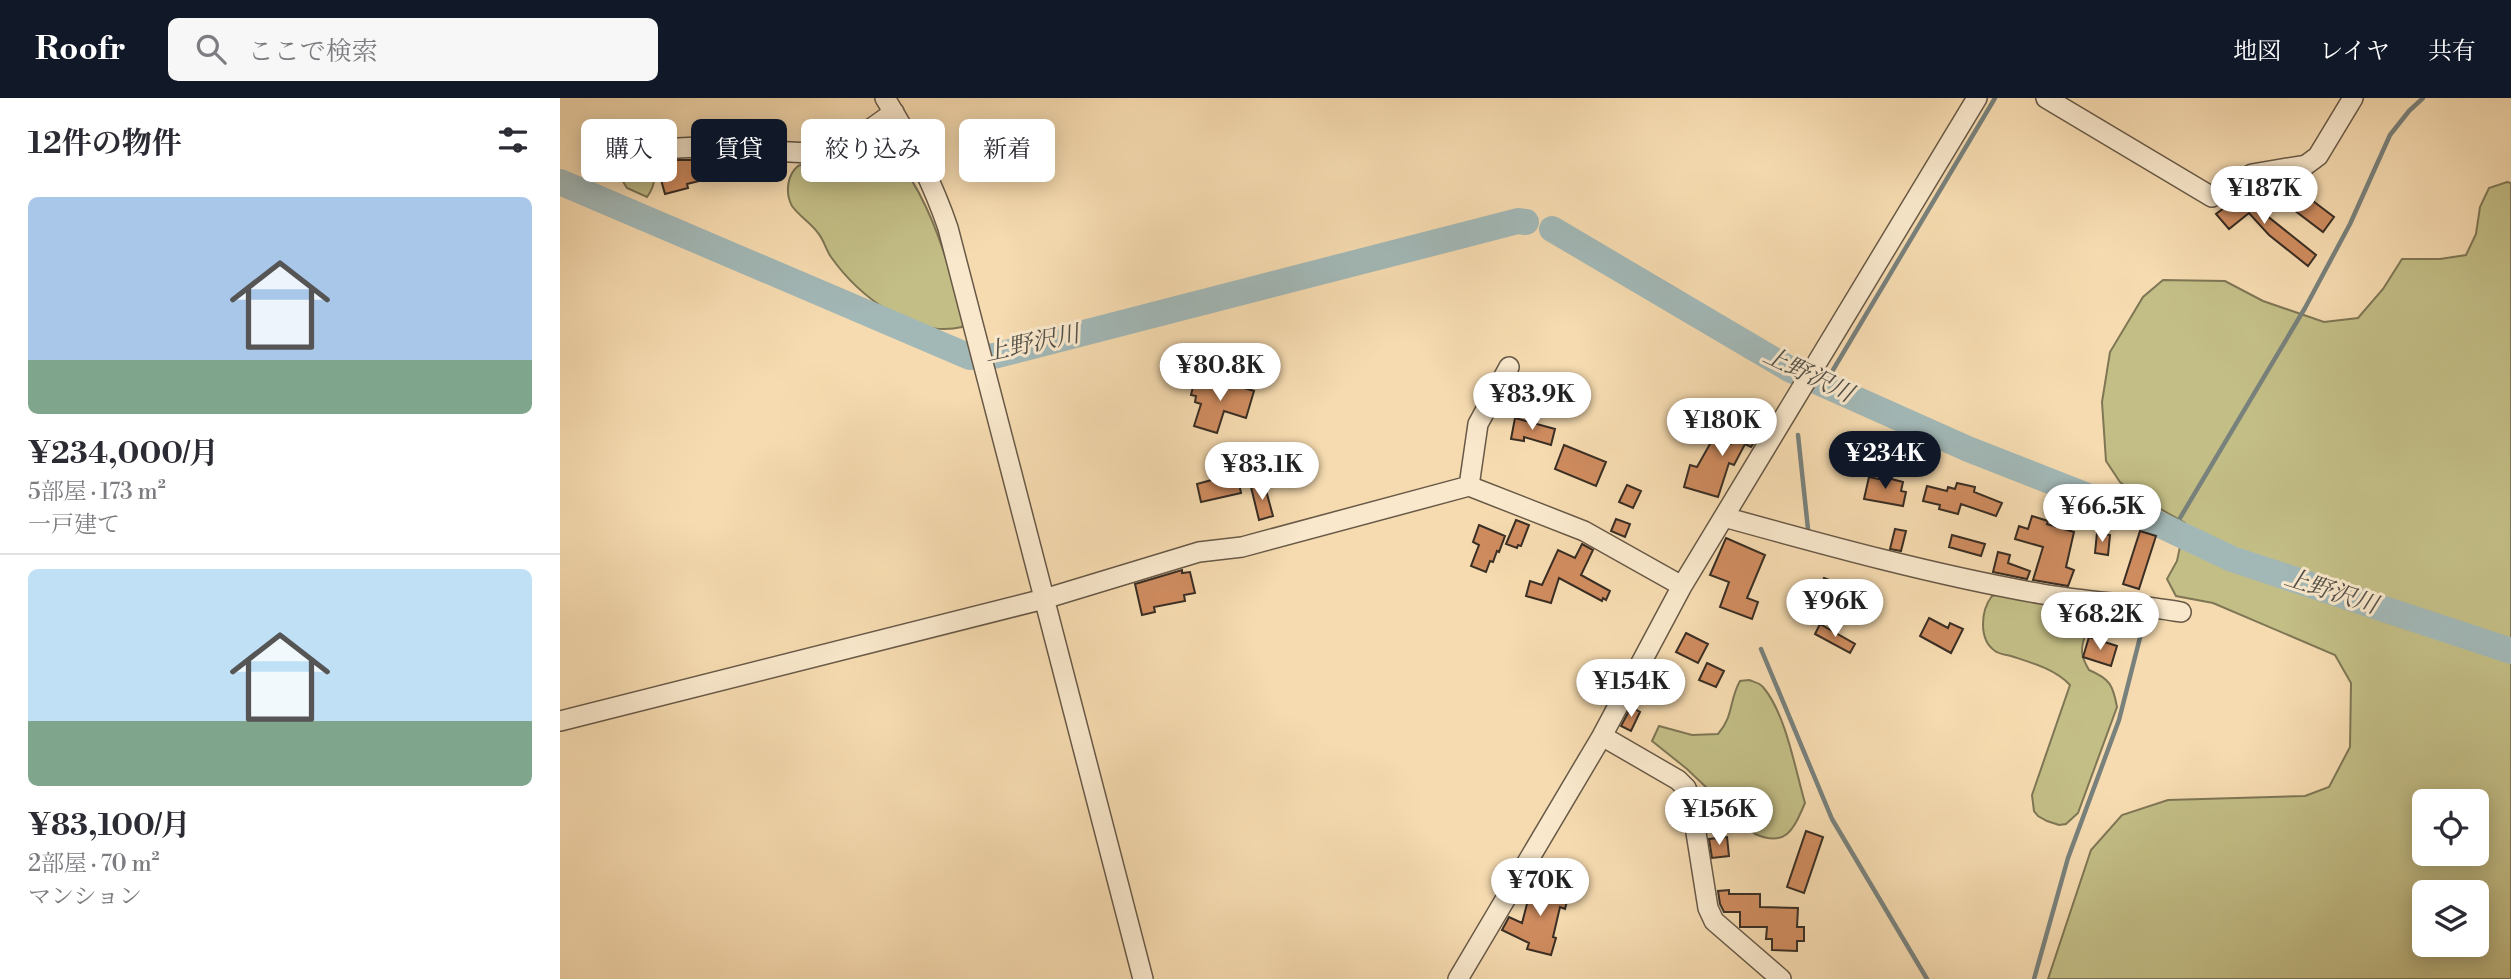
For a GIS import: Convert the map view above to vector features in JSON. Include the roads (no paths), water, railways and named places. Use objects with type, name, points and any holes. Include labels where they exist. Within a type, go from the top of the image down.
[{"type":"street","points":[[1458,979],[1602,736],[1682,586],[1977,98]]},
{"type":"street","points":[[2046,98],[2212,197],[2252,174],[2306,165],[2318,156],[2353,98]]},
{"type":"street","points":[[677,148],[827,152],[862,136],[889,105],[911,141],[933,185],[948,228],[1143,979]]},
{"type":"street","points":[[1469,486],[1478,424],[1509,367]]},
{"type":"street","points":[[560,721],[1044,599],[1199,552],[1242,547],[1469,486],[1584,531],[1682,586]]},
{"type":"street","points":[[1724,517],[1899,565],[1970,580],[2044,594],[2180,612]]},
{"type":"street","points":[[1602,736],[1678,780],[1686,788],[1691,802],[1708,908],[1714,921],[1781,979]]},
{"type":"waterway","points":[[1833,370],[1995,98]]},
{"type":"waterway","points":[[2180,518],[2305,308],[2350,224],[2390,135],[2423,98]]},
{"type":"waterway","name":"上野沢川","points":[[560,182],[970,357],[994,356],[1518,221],[1526,222]]},
{"type":"waterway","name":"上野沢川","points":[[1552,229],[1791,370],[1968,449],[2154,522],[2232,559],[2511,651]]},
{"type":"waterway","points":[[1798,435],[1808,529]]},
{"type":"waterway","points":[[2034,979],[2068,858],[2119,720],[2146,614]]},
{"type":"waterway","points":[[1761,649],[1832,819],[1927,979]]}]
